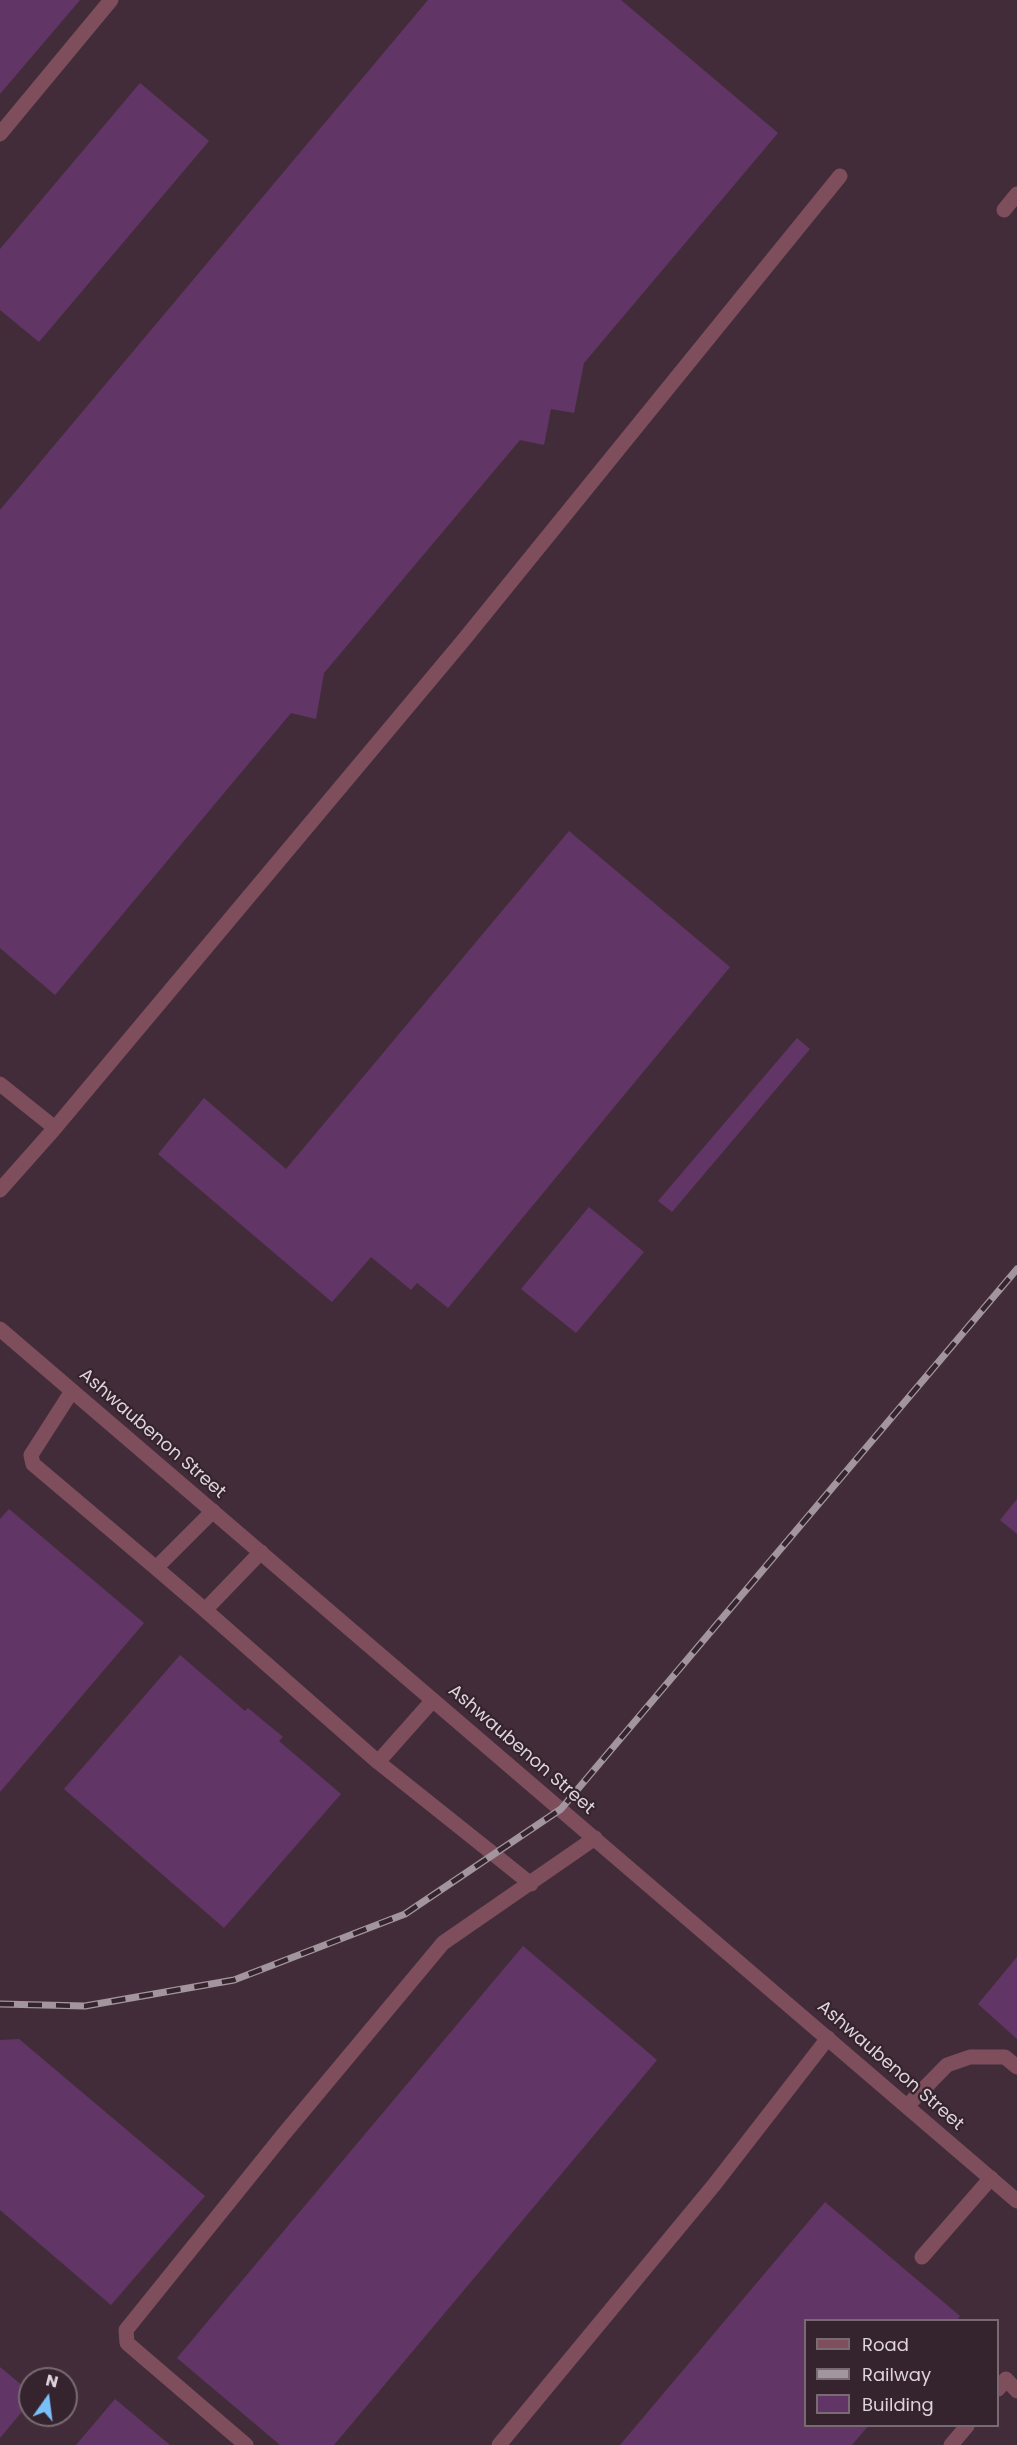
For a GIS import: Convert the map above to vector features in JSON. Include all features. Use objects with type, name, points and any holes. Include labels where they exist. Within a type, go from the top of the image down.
[{"type":"street","points":[[0,134],[111,0]]},
{"type":"street","points":[[0,1191],[462,642],[840,176]]},
{"type":"street","points":[[1004,210],[1017,194]]},
{"type":"street","points":[[0,1084],[55,1128]]},
{"type":"street","name":"Ashwaubenon Street","points":[[0,1329],[1017,2201]]},
{"type":"street","points":[[72,1391],[31,1455],[33,1464],[205,1610],[378,1762],[531,1884]]},
{"type":"street","points":[[156,1568],[213,1511]]},
{"type":"street","points":[[205,1610],[261,1552]]},
{"type":"street","points":[[378,1762],[434,1700]]},
{"type":"street","points":[[246,2445],[127,2343],[126,2330],[442,1943],[595,1838]]},
{"type":"street","points":[[499,2445],[714,2185],[828,2038]]},
{"type":"street","points":[[907,2106],[947,2065],[970,2057],[1005,2057],[1017,2067]]},
{"type":"street","points":[[922,2257],[991,2178]]},
{"type":"street","points":[[999,2388],[1006,2379],[1017,2391]]},
{"type":"street","points":[[951,2445],[966,2427]]},
{"type":"shaded area","points":[[0,0],[1017,0],[1017,2445],[0,2445]]},
{"type":"building","points":[[0,0],[80,0],[0,94]]},
{"type":"building","points":[[428,0],[621,0],[778,133],[584,363],[574,413],[551,409],[544,445],[520,440],[324,673],[316,719],[291,713],[55,995],[0,948],[0,510]]},
{"type":"building","points":[[140,83],[209,141],[39,342],[0,310],[0,249]]},
{"type":"building","points":[[569,831],[730,967],[448,1308],[417,1283],[411,1290],[371,1257],[332,1302],[158,1154],[204,1098],[286,1169]]},
{"type":"building","points":[[797,1038],[810,1049],[672,1212],[658,1201]]},
{"type":"building","points":[[589,1207],[644,1252],[576,1333],[521,1289]]},
{"type":"building","points":[[1017,1499],[1017,1534],[1000,1520]]},
{"type":"building","points":[[9,1509],[144,1623],[0,1792],[0,1519]]},
{"type":"building","points":[[180,1655],[245,1711],[248,1708],[283,1737],[279,1741],[341,1794],[224,1928],[64,1789]]},
{"type":"building","points":[[523,1946],[657,2060],[334,2445],[280,2445],[177,2358]]},
{"type":"building","points":[[1017,1957],[1017,2039],[978,2004]]},
{"type":"building","points":[[19,2039],[205,2196],[111,2305],[0,2210],[0,2040]]},
{"type":"building","points":[[825,2202],[960,2316],[958,2319],[804,2319],[804,2427],[867,2427],[852,2445],[620,2445]]},
{"type":"building","points":[[0,2367],[18,2382],[18,2416],[0,2438]]},
{"type":"building","points":[[115,2399],[170,2445],[76,2445]]},
{"type":"railway","points":[[0,2004],[85,2006],[234,1980],[405,1914],[561,1809],[1017,1269]]}]
